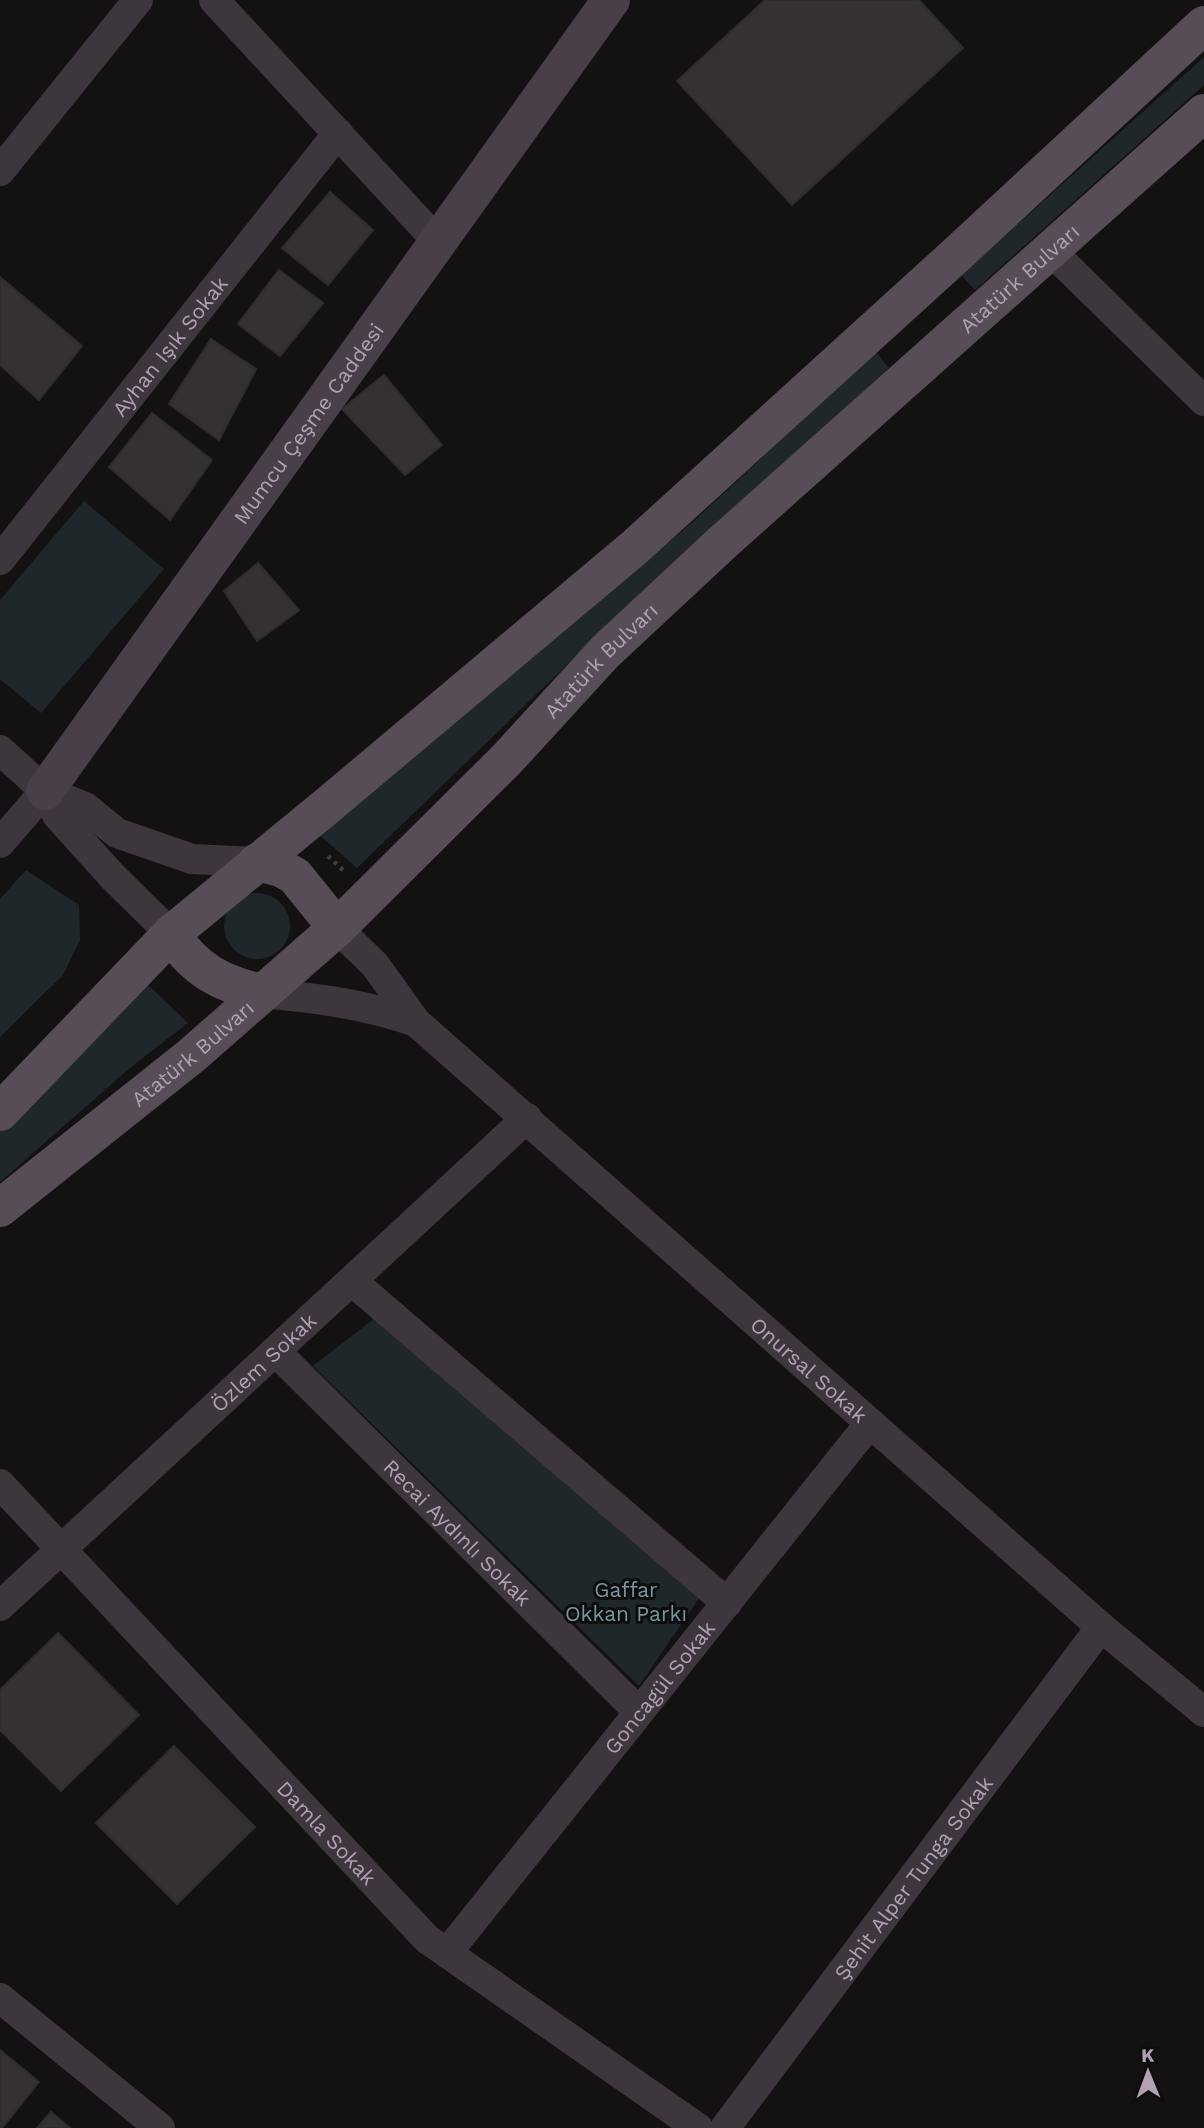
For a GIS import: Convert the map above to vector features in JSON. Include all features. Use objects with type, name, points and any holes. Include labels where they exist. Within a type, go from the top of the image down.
[{"type":"main road","points":[[0,1112],[171,934],[635,547],[1204,25]]},
{"type":"main road","name":"Atatürk Bulvarı","points":[[0,1208],[191,1056],[337,928],[507,759],[605,652],[723,542],[1204,113]]},
{"type":"main road","points":[[257,862],[281,868],[295,876],[337,928]]},
{"type":"main road","points":[[171,934],[211,976],[234,987],[262,993]]},
{"type":"street","points":[[0,171],[138,0]]},
{"type":"street","points":[[214,0],[439,243]]},
{"type":"street","name":"Mumcu Çeşme Caddesi","points":[[0,843],[45,791],[611,0]]},
{"type":"street","name":"Ayhan Işık Sokak","points":[[0,559],[338,133]]},
{"type":"street","points":[[1051,251],[1204,401]]},
{"type":"street","points":[[0,750],[45,791],[85,807],[117,833],[192,859],[257,862]]},
{"type":"street","points":[[45,791],[57,815],[113,877],[171,934]]},
{"type":"street","points":[[337,928],[375,965],[416,1022]]},
{"type":"street","points":[[262,993],[338,1001],[382,1010],[416,1022]]},
{"type":"street","name":"Onursal Sokak","points":[[416,1022],[1101,1628],[1204,1712]]},
{"type":"street","name":"Özlem Sokak","points":[[0,1606],[527,1118]]},
{"type":"street","points":[[352,1281],[727,1604]]},
{"type":"street","name":"Recai Aydınlı Sokak","points":[[276,1352],[638,1712]]},
{"type":"street","name":"Goncagül Sokak","points":[[447,1952],[870,1423]]},
{"type":"street","name":"Damla Sokak","points":[[0,1484],[427,1939],[698,2128]]},
{"type":"street","name":"Şehit Alper Tunga Sokak","points":[[725,2128],[1101,1628]]},
{"type":"street","points":[[0,1998],[160,2128]]},
{"type":"path","points":[[320,848],[346,874]]},
{"type":"green space","points":[[1204,57],[1204,85],[975,290],[961,275]]},
{"type":"green space","points":[[876,352],[889,368],[608,625],[357,868],[316,832],[526,663],[695,520]]},
{"type":"green space","points":[[84,501],[164,569],[41,713],[0,679],[0,600]]},
{"type":"green space","points":[[26,870],[79,905],[80,940],[63,975],[0,1037],[0,899]]},
{"type":"green space","points":[[257,893],[280,903],[290,926],[280,949],[257,959],[234,949],[224,926],[234,903]]},
{"type":"green space","points":[[145,982],[188,1023],[131,1067],[0,1182],[0,1129]]},
{"type":"green space","name":"Gaffar Okkan Parkı","points":[[375,1318],[700,1597],[639,1686],[313,1366]]},
{"type":"building","points":[[765,0],[919,0],[963,48],[792,205],[677,81]]},
{"type":"building","points":[[330,192],[373,230],[328,285],[282,248]]},
{"type":"building","points":[[279,270],[323,303],[280,356],[238,324]]},
{"type":"building","points":[[0,277],[82,346],[39,400],[0,365]]},
{"type":"building","points":[[211,339],[256,369],[219,440],[169,404]]},
{"type":"building","points":[[384,375],[442,445],[405,475],[342,409]]},
{"type":"building","points":[[152,413],[212,460],[170,520],[109,467]]},
{"type":"building","points":[[258,563],[299,610],[257,641],[224,591]]},
{"type":"building","points":[[58,1633],[139,1715],[61,1791],[0,1730],[0,1690]]},
{"type":"building","points":[[174,1746],[255,1827],[177,1904],[96,1823]]},
{"type":"building","points":[[0,2050],[39,2082],[2,2128],[0,2128]]},
{"type":"building","points":[[51,2112],[70,2128],[37,2128]]}]
